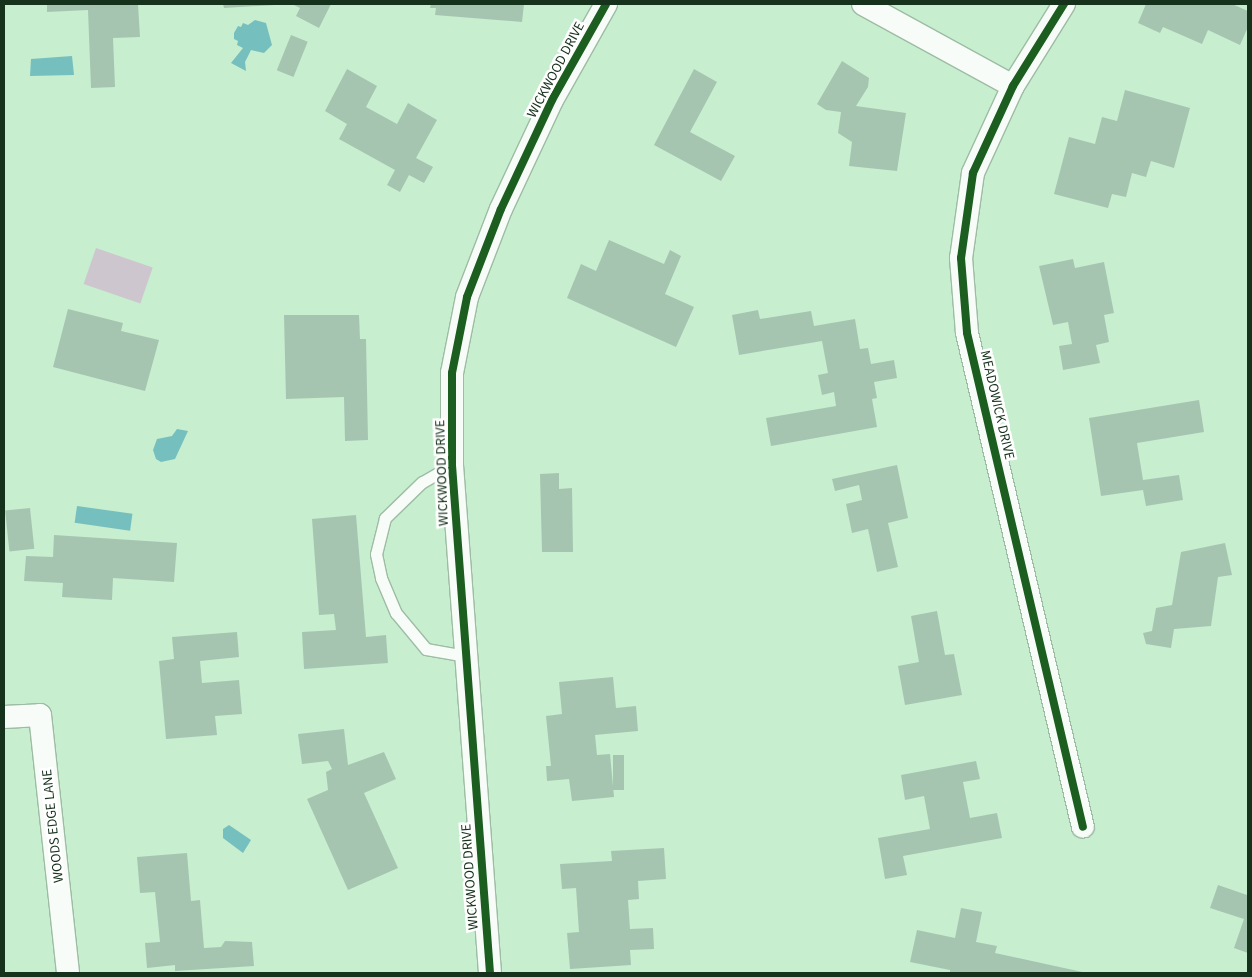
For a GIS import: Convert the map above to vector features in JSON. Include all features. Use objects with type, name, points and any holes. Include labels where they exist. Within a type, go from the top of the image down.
[{"type":"street","name":"WICKWOOD DRIVE","points":[[490,973],[452,465],[452,373],[467,297],[501,209],[552,100],[606,4]]},
{"type":"street","points":[[862,4],[1013,86]]},
{"type":"street","name":"MEADOWICK DRIVE","points":[[1064,4],[1013,86],[973,173],[961,258],[967,333],[1083,827]]},
{"type":"street","name":"WOODS EDGE LANE","points":[[4,717],[40,716],[68,973]]},
{"type":"lane","points":[[452,465],[422,482],[385,518],[376,554],[381,578],[396,613],[426,649],[466,656]]},
{"type":"shaded area","points":[[96,248],[153,268],[140,303],[84,284]]},
{"type":"water","points":[[255,20],[266,23],[272,45],[264,53],[251,50],[245,62],[246,71],[231,63],[243,48],[237,45],[238,41],[234,39],[234,33],[238,26],[241,27],[243,23],[248,25]]},
{"type":"water","points":[[72,56],[74,75],[30,76],[31,59]]},
{"type":"water","points":[[177,429],[188,431],[175,459],[161,462],[156,459],[153,450],[157,439],[172,436]]},
{"type":"water","points":[[77,506],[132,514],[130,531],[75,523]]},
{"type":"water","points":[[229,825],[251,840],[243,853],[223,838],[223,829]]},
{"type":"building","points":[[47,4],[138,4],[140,37],[113,38],[115,87],[91,88],[88,10],[47,12]]},
{"type":"building","points":[[223,4],[275,4],[275,5],[224,8]]},
{"type":"building","points":[[292,4],[331,4],[319,28],[296,16],[300,8]]},
{"type":"building","points":[[431,4],[524,4],[522,22],[435,15],[436,8],[430,8]]},
{"type":"building","points":[[1146,4],[1232,4],[1248,11],[1248,27],[1240,45],[1208,30],[1202,44],[1163,27],[1160,33],[1138,23]]},
{"type":"building","points":[[291,35],[308,42],[293,77],[277,70]]},
{"type":"building","points":[[842,61],[869,78],[868,87],[856,106],[906,113],[897,171],[849,166],[852,142],[838,133],[841,112],[826,110],[817,104]]},
{"type":"building","points":[[347,69],[377,86],[366,107],[397,124],[408,103],[437,120],[416,158],[433,167],[424,183],[409,175],[400,192],[387,185],[395,170],[339,139],[347,124],[325,111]]},
{"type":"building","points":[[694,69],[717,82],[690,132],[735,156],[721,181],[654,145]]},
{"type":"building","points":[[1125,90],[1190,108],[1174,168],[1151,161],[1146,177],[1132,173],[1126,197],[1112,194],[1108,208],[1054,194],[1069,137],[1095,144],[1102,117],[1117,121]]},
{"type":"building","points":[[609,240],[664,264],[670,250],[681,256],[665,294],[694,307],[676,347],[567,298],[581,264],[596,271]]},
{"type":"building","points":[[1073,259],[1075,268],[1104,262],[1114,313],[1104,315],[1109,342],[1096,345],[1100,363],[1063,370],[1059,346],[1072,344],[1068,322],[1053,325],[1039,266]]},
{"type":"building","points":[[68,309],[123,323],[121,331],[159,340],[145,391],[53,367]]},
{"type":"building","points":[[758,310],[760,319],[811,311],[814,326],[855,319],[860,349],[868,348],[871,364],[894,360],[897,378],[874,382],[877,398],[872,399],[877,427],[771,446],[766,418],[836,406],[834,392],[822,395],[818,375],[828,373],[822,341],[739,355],[732,315]]},
{"type":"building","points":[[284,315],[359,315],[360,339],[366,339],[368,440],[345,441],[344,397],[286,399]]},
{"type":"building","points":[[1199,400],[1204,432],[1137,443],[1143,480],[1179,475],[1183,500],[1146,506],[1143,490],[1101,496],[1089,418]]},
{"type":"building","points":[[897,465],[908,518],[888,523],[898,567],[877,572],[868,529],[852,533],[846,504],[862,500],[859,485],[835,491],[832,479]]},
{"type":"building","points":[[559,473],[559,489],[572,488],[573,552],[542,552],[540,474]]},
{"type":"building","points":[[30,508],[34,549],[9,551],[5,511]]},
{"type":"building","points":[[356,515],[366,637],[386,635],[388,663],[304,669],[302,632],[336,630],[334,614],[319,615],[312,519]]},
{"type":"building","points":[[54,535],[177,543],[174,582],[113,578],[112,600],[62,597],[63,583],[24,581],[26,556],[53,557]]},
{"type":"building","points":[[1225,543],[1232,575],[1218,577],[1211,626],[1174,629],[1171,648],[1146,644],[1143,633],[1152,631],[1156,608],[1172,605],[1181,552]]},
{"type":"building","points":[[937,611],[945,655],[954,654],[962,695],[905,705],[898,666],[919,662],[911,616]]},
{"type":"building","points":[[237,632],[239,657],[200,661],[202,683],[239,680],[242,714],[215,716],[217,735],[166,739],[159,661],[174,659],[172,637]]},
{"type":"building","points":[[613,677],[616,708],[636,706],[638,731],[595,735],[597,755],[610,754],[614,797],[572,801],[569,779],[547,781],[546,766],[551,766],[546,716],[562,714],[559,682]]},
{"type":"building","points":[[344,729],[348,765],[384,752],[396,779],[364,793],[398,868],[348,890],[307,799],[328,790],[326,772],[332,769],[328,761],[302,764],[298,734]]},
{"type":"building","points":[[613,755],[624,755],[624,790],[613,790]]},
{"type":"building","points":[[976,761],[980,779],[963,782],[970,818],[997,813],[1002,838],[903,856],[907,875],[885,879],[878,838],[930,829],[924,796],[905,800],[901,775]]},
{"type":"building","points":[[664,848],[666,879],[638,881],[639,899],[628,900],[630,929],[653,928],[654,949],[630,950],[631,965],[570,969],[567,933],[579,932],[576,888],[562,889],[560,864],[612,861],[611,851]]},
{"type":"building","points":[[187,853],[191,901],[200,900],[204,948],[221,947],[225,941],[252,942],[254,966],[175,971],[175,965],[147,968],[145,943],[160,942],[155,892],[140,893],[137,857]]},
{"type":"building","points":[[1218,885],[1247,895],[1248,891],[1248,953],[1234,948],[1244,919],[1210,908]]},
{"type":"building","points":[[961,908],[982,912],[976,942],[997,946],[995,953],[1087,973],[950,973],[950,970],[910,962],[917,930],[955,938]]},
{"type":"cycle path","points":[[490,973],[452,465],[452,373],[467,297],[501,209],[552,100],[606,4]]},
{"type":"cycle path","points":[[1064,4],[1013,86],[973,173],[961,258],[967,333],[1083,827]]}]
